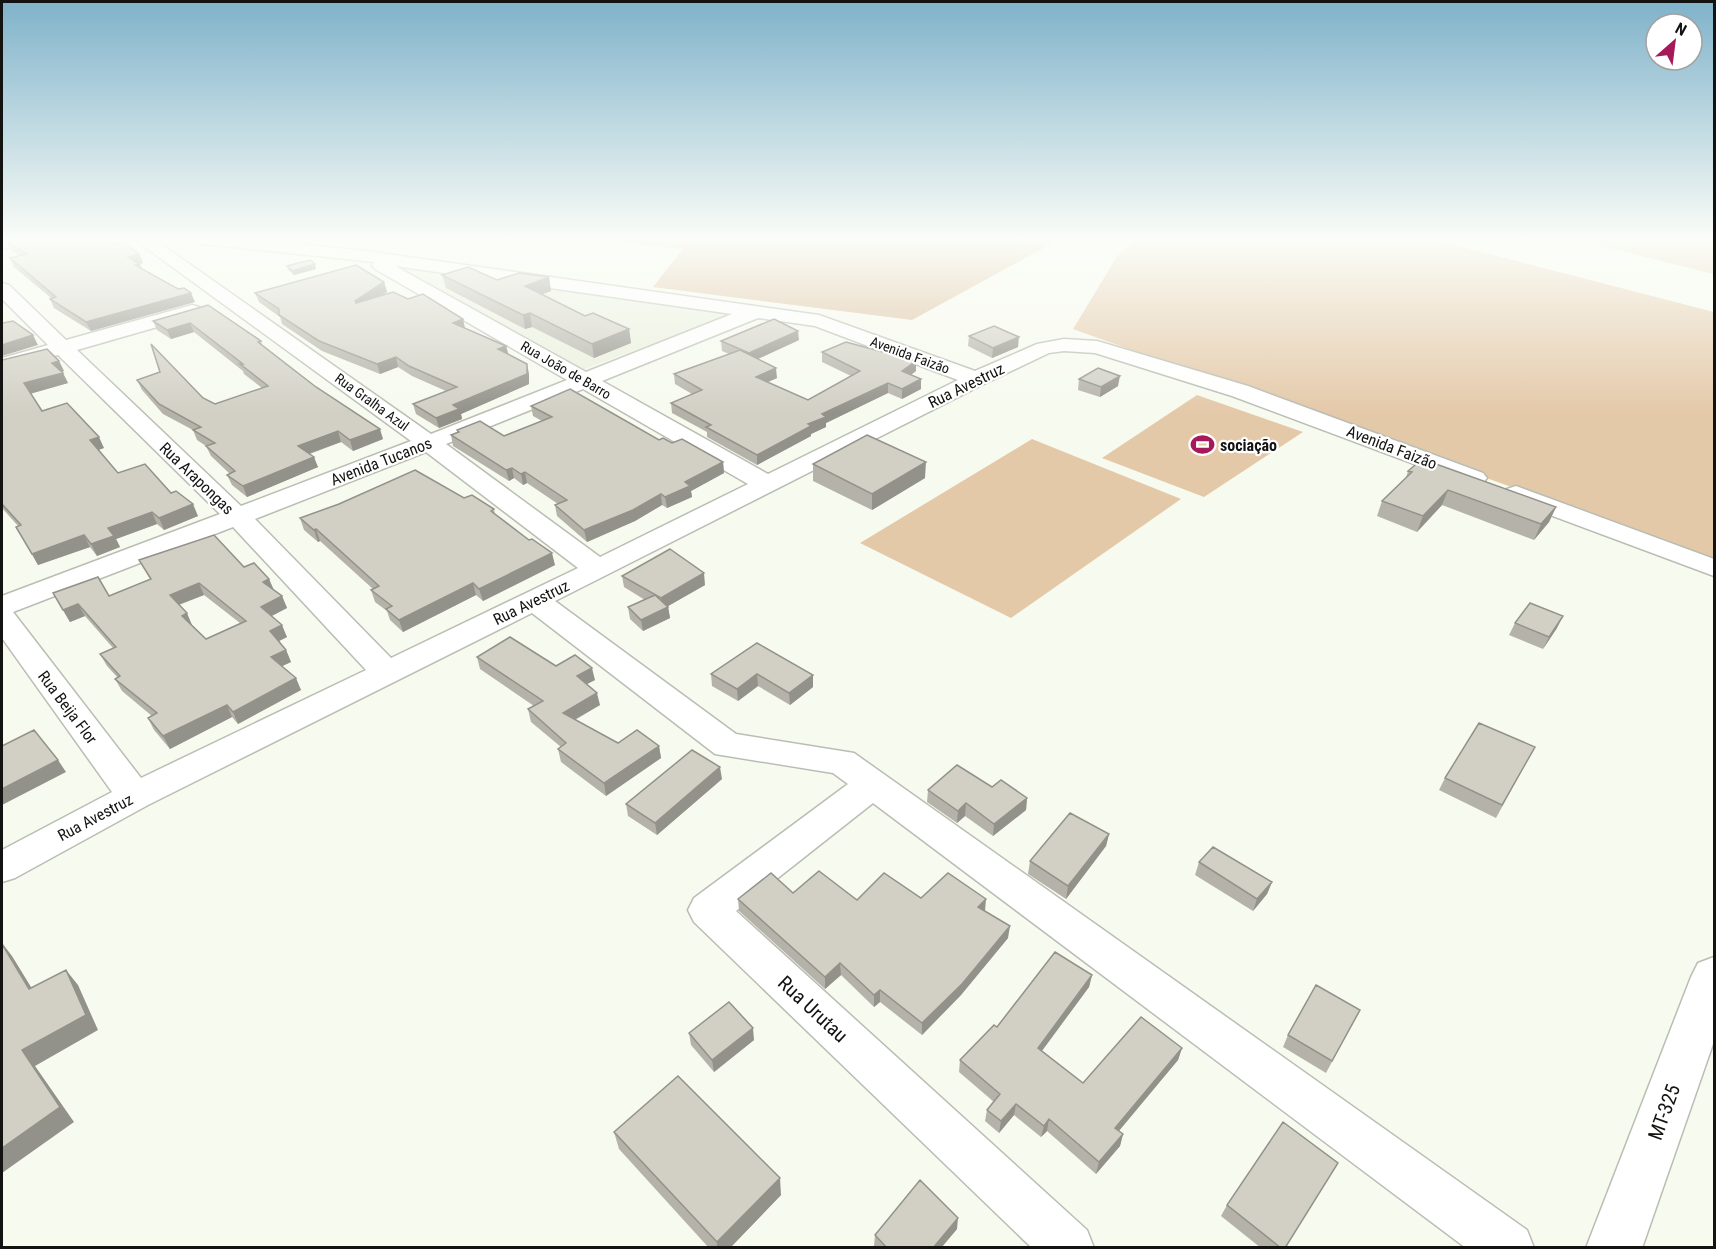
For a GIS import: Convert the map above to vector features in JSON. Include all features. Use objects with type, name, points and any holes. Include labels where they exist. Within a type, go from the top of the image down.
[{"type":"main road","name":"MT-325","points":[[1614,1248],[1714,977]]},
{"type":"street","name":"Rua Arapongas","points":[[10,297],[237,516],[386,672]]},
{"type":"street","name":"Rua Gralha Azul","points":[[227,297],[598,569]]},
{"type":"street","points":[[2,364],[241,297]]},
{"type":"street","name":"Rua João de Barro","points":[[438,297],[767,483]]},
{"type":"street","name":"Avenida Faizão","points":[[656,297],[819,321],[976,379]]},
{"type":"street","name":"Avenida Tucanos","points":[[2,606],[429,443],[758,311]]},
{"type":"street","name":"Avenida Faizão","points":[[1064,345],[1097,347],[1240,390],[1714,568]]},
{"type":"street","name":"Rua Avestruz","points":[[2,867],[135,796],[598,569],[976,379],[1044,348],[1064,345]]},
{"type":"street","points":[[534,600],[727,746],[842,762],[1509,1248]]},
{"type":"street","name":"Rua Beija Flor","points":[[2,618],[135,796]]},
{"type":"street","name":"Rua Urutau","points":[[872,786],[708,910],[1070,1248]]},
{"type":"shaded area","points":[[450,297],[627,297],[735,313],[582,370]]},
{"type":"shaded area","points":[[734,297],[954,297],[912,320]]},
{"type":"shaded area","points":[[1092,297],[1657,297],[1714,312],[1714,560],[1073,329]]},
{"type":"shaded area","name":"sociação","points":[[1197,395],[1303,432],[1204,497],[1102,458]]},
{"type":"shaded area","points":[[1032,439],[1181,499],[1011,618],[860,543]]},
{"type":"building","points":[[55,297],[175,297],[86,322],[50,299]]},
{"type":"building","points":[[261,297],[361,297],[355,301],[356,303],[375,297],[428,297],[463,319],[453,323],[506,346],[498,349],[527,364],[527,374],[453,405],[459,409],[436,418],[413,404],[457,387],[409,366],[396,357],[377,364],[319,341],[279,315],[279,309]]},
{"type":"building","points":[[487,297],[548,297],[585,316],[593,313],[629,329],[592,344],[530,313],[523,315]]},
{"type":"building","points":[[208,305],[261,341],[258,342],[316,387],[380,429],[350,440],[338,431],[298,446],[314,457],[243,486],[227,475],[235,471],[206,446],[215,443],[193,430],[201,427],[159,404],[137,380],[160,372],[151,344],[203,398],[215,404],[268,386],[190,323],[167,330],[153,321]]},
{"type":"building","points":[[774,319],[798,331],[749,353],[721,341]]},
{"type":"building","points":[[13,321],[33,335],[2,345],[2,322]]},
{"type":"building","points":[[994,326],[1019,337],[993,348],[969,336]]},
{"type":"building","points":[[846,342],[916,361],[902,371],[921,379],[902,389],[888,383],[822,414],[826,417],[808,424],[811,426],[757,455],[706,427],[711,425],[671,403],[702,390],[674,374],[740,350],[776,368],[756,377],[808,400],[860,371],[822,352]]},
{"type":"building","points":[[47,349],[59,361],[52,363],[63,373],[24,383],[42,411],[67,403],[99,437],[90,440],[118,473],[145,464],[171,493],[176,491],[193,504],[159,518],[152,512],[108,528],[114,536],[91,544],[84,535],[32,554],[16,527],[21,525],[2,504],[2,360]]},
{"type":"building","points":[[1098,368],[1120,376],[1101,387],[1079,379]]},
{"type":"building","points":[[570,389],[659,440],[663,438],[672,443],[682,439],[723,462],[685,482],[690,486],[665,497],[661,494],[633,510],[584,530],[555,505],[567,500],[525,472],[521,474],[512,468],[506,470],[451,435],[459,432],[457,430],[480,421],[504,436],[552,417],[531,406]]},
{"type":"building","points":[[867,435],[926,462],[872,494],[813,464]]},
{"type":"building","points":[[1422,459],[1556,507],[1541,524],[1448,490],[1423,516],[1382,501],[1412,472],[1408,471]]},
{"type":"building","points":[[415,470],[464,498],[472,495],[494,509],[491,511],[529,540],[532,539],[552,553],[479,589],[473,583],[399,620],[386,609],[392,606],[371,590],[379,586],[316,529],[314,530],[300,518],[339,504]]},
{"type":"building","points":[[214,535],[244,567],[254,563],[269,579],[263,582],[282,596],[261,607],[282,625],[270,631],[286,650],[271,657],[296,678],[233,712],[227,705],[163,736],[148,718],[157,713],[115,679],[120,676],[100,654],[116,647],[78,604],[63,610],[53,593],[98,577],[109,596],[151,579],[139,560]],"holes":[[[199,583],[246,621],[206,639],[182,616],[187,613],[170,595]]]},
{"type":"building","points":[[670,549],[704,573],[661,598],[622,576]]},
{"type":"building","points":[[655,595],[668,607],[641,620],[628,607]]},
{"type":"building","points":[[1530,603],[1563,616],[1549,637],[1515,623]]},
{"type":"building","points":[[510,637],[556,666],[575,655],[592,668],[577,676],[597,693],[563,713],[618,743],[637,730],[659,746],[604,783],[558,749],[566,743],[528,709],[543,701],[477,657]]},
{"type":"building","points":[[757,643],[813,675],[789,693],[757,674],[737,689],[711,674]]},
{"type":"building","points":[[1479,723],[1535,747],[1502,805],[1445,778]]},
{"type":"building","points":[[34,730],[58,760],[2,789],[2,746]]},
{"type":"building","points":[[692,750],[720,767],[655,823],[626,804]]},
{"type":"building","points":[[957,765],[992,787],[1001,780],[1027,798],[994,824],[966,803],[958,811],[928,790]]},
{"type":"building","points":[[1070,813],[1109,834],[1068,886],[1030,861]]},
{"type":"building","points":[[1213,847],[1272,882],[1257,899],[1199,862]]},
{"type":"building","points":[[819,871],[857,900],[884,873],[921,898],[948,873],[986,899],[978,907],[1010,926],[962,984],[922,1023],[880,990],[874,995],[840,963],[825,977],[738,899],[771,873],[793,893]]},
{"type":"building","points":[[2,944],[29,989],[66,970],[86,1015],[22,1050],[60,1107],[2,1148]]},
{"type":"building","points":[[1055,952],[1092,975],[1038,1048],[1083,1083],[1141,1017],[1182,1048],[1115,1128],[1123,1134],[1099,1162],[1049,1119],[1044,1126],[1016,1104],[1001,1121],[987,1110],[1000,1094],[960,1060],[994,1025],[997,1027]]},
{"type":"building","points":[[1316,985],[1360,1010],[1332,1061],[1288,1035]]},
{"type":"building","points":[[729,1002],[753,1028],[712,1060],[689,1033]]},
{"type":"building","points":[[678,1076],[780,1178],[717,1242],[614,1132]]},
{"type":"building","points":[[1283,1122],[1338,1163],[1285,1248],[1281,1248],[1227,1205]]},
{"type":"building","points":[[920,1180],[958,1218],[933,1248],[887,1248],[875,1235]]},
{"type":"place","name":"sociação","points":[[1202,445]]}]
